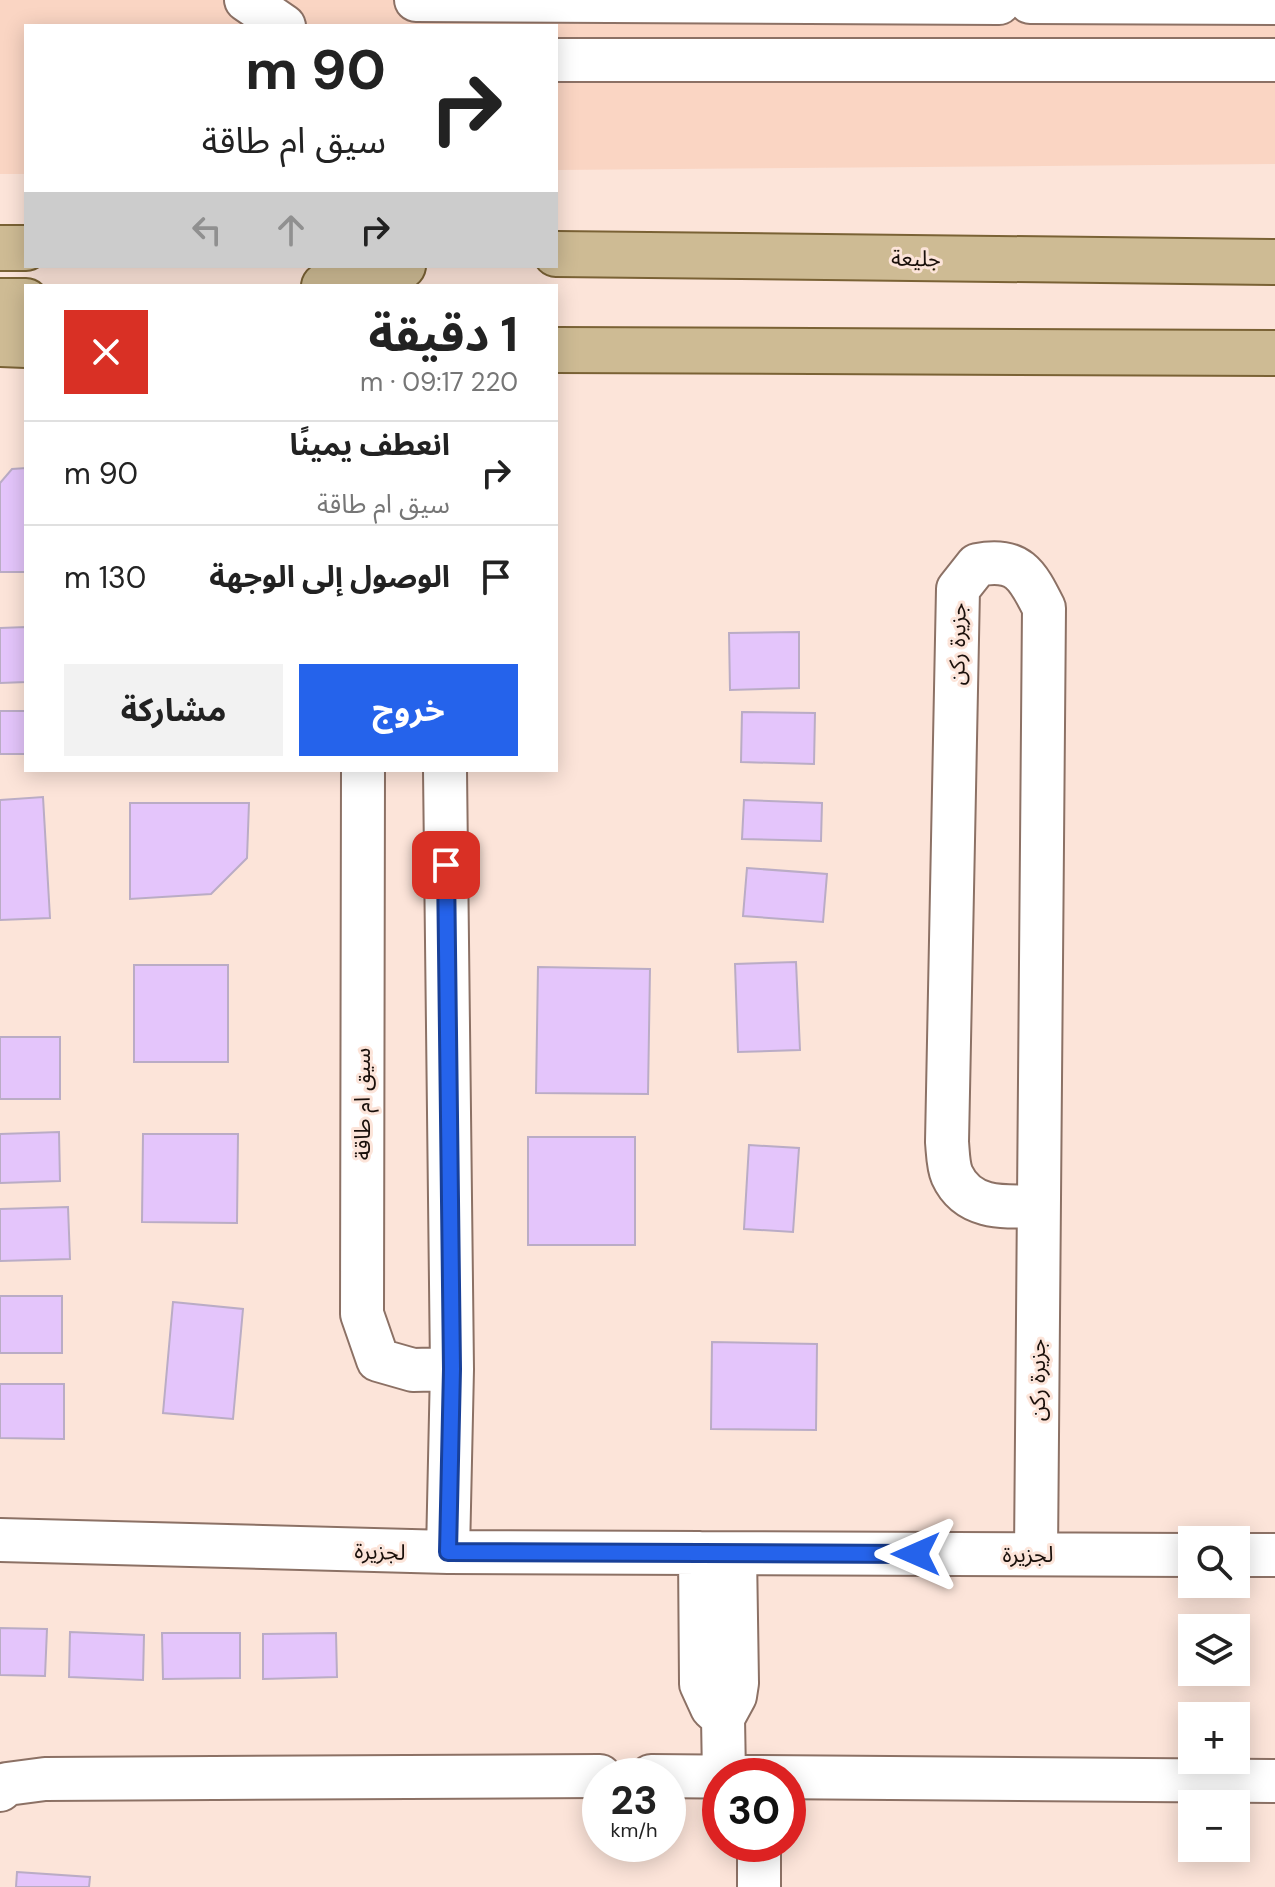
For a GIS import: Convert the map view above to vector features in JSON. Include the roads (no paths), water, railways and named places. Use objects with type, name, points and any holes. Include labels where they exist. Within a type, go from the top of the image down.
[{"type":"main road","points":[[0,248],[24,248]]},
{"type":"main road","name":"جليعة","points":[[558,254],[1275,262]]},
{"type":"main road","points":[[332,284],[395,268]]},
{"type":"main road","points":[[0,301],[24,301]]},
{"type":"main road","points":[[0,344],[24,345]]},
{"type":"main road","points":[[558,350],[1275,353]]},
{"type":"street","points":[[246,0],[281,24]]},
{"type":"street","points":[[416,0],[503,9],[1015,1],[1275,3]]},
{"type":"street","points":[[999,60],[1015,1]]},
{"type":"street","points":[[1015,1],[1041,41],[1061,60]]},
{"type":"street","points":[[558,60],[1275,60]]},
{"type":"street","name":"جزيرة ركن","points":[[1036,1554],[1044,608],[1031,581],[1014,565],[994,562],[977,565],[958,589],[947,1142],[951,1173],[966,1196],[1000,1207],[1037,1206]]},
{"type":"street","name":"سيق ام طاقة","points":[[363,772],[362,1314],[378,1360],[413,1370],[452,1369]]},
{"type":"street","points":[[445,772],[452,1369],[448,1552]]},
{"type":"street","name":"لجزيرة","points":[[0,1540],[448,1552],[1178,1555]]},
{"type":"street","points":[[718,1553],[701,1684],[712,1708],[723,1718],[724,1758]]},
{"type":"street","points":[[1250,1555],[1275,1555]]},
{"type":"street","points":[[0,1790],[7,1784],[45,1779],[582,1776]]},
{"type":"street","points":[[806,1776],[1275,1781]]},
{"type":"street","points":[[759,1862],[759,1887]]}]
